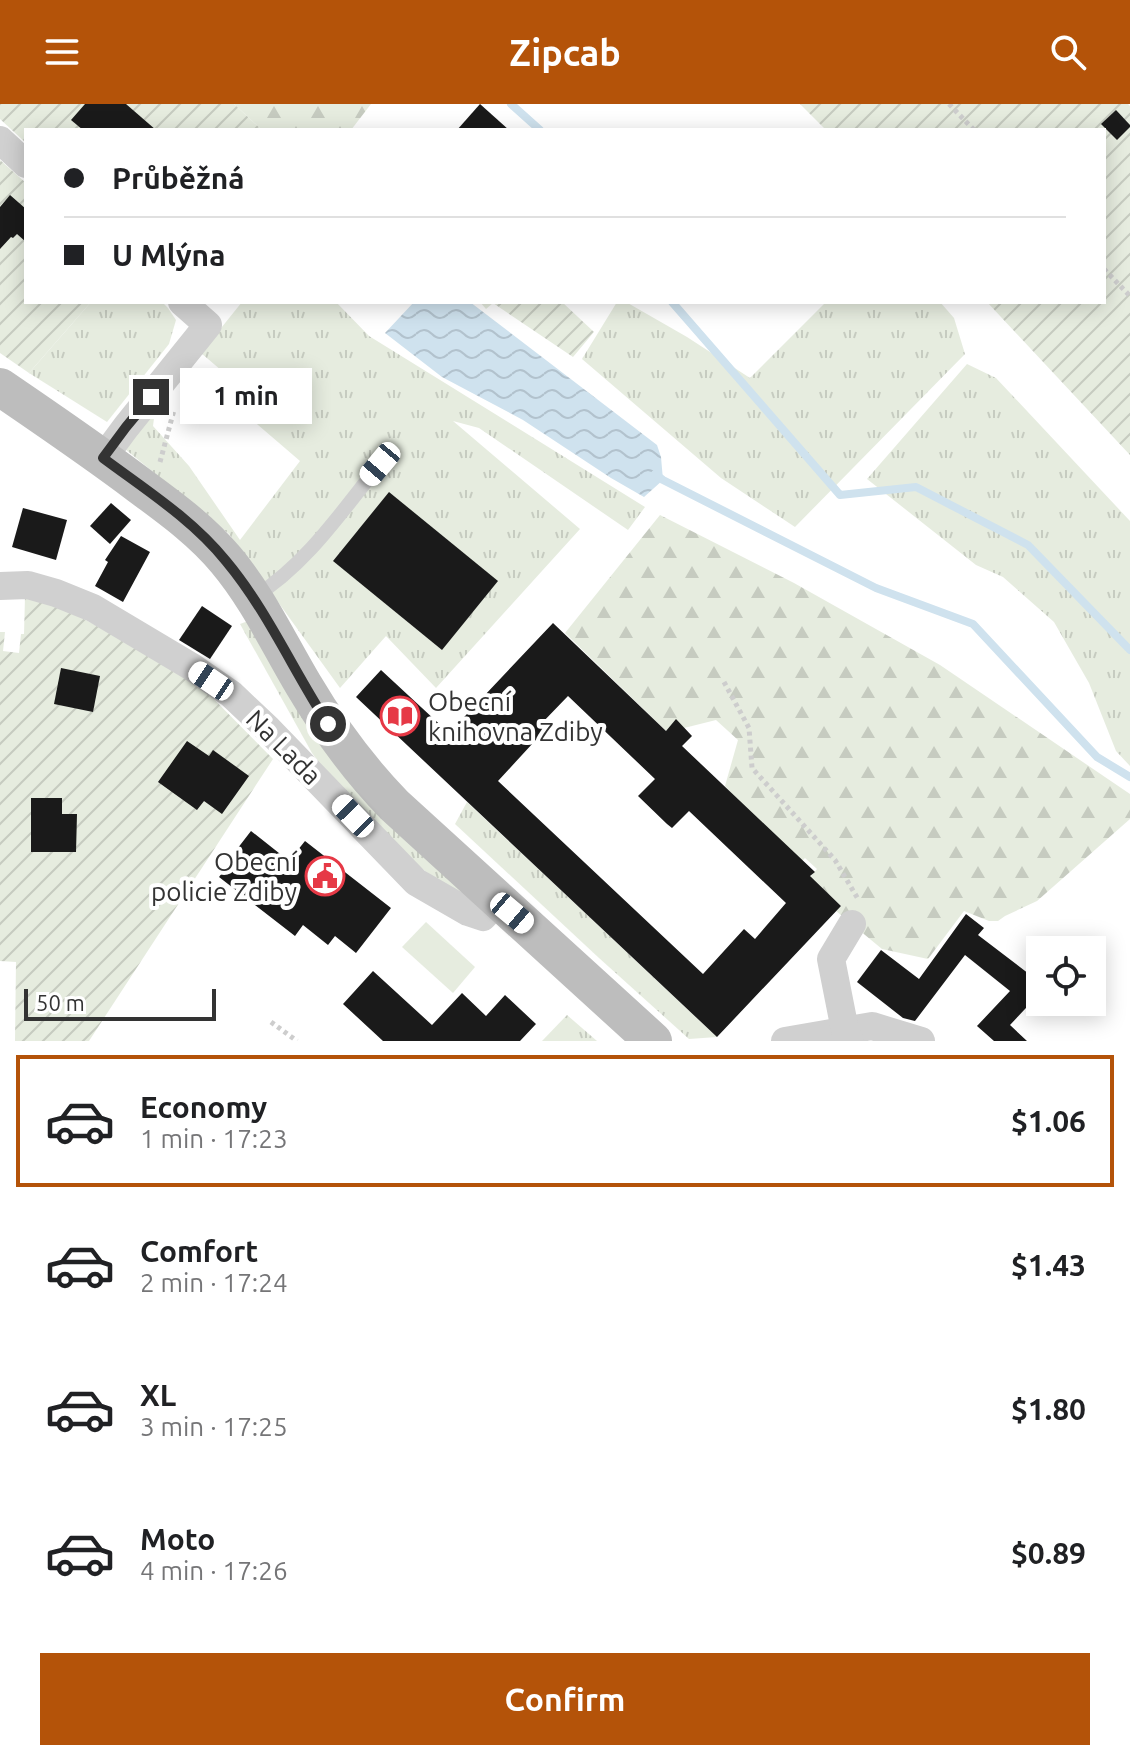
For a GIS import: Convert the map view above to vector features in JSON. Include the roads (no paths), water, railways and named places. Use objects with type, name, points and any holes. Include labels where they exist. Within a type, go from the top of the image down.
[{"type":"street","points":[[0,140],[24,162]]},
{"type":"street","points":[[103,458],[208,325],[184,304]]},
{"type":"street","points":[[0,387],[191,524],[225,559],[254,597],[340,744],[368,778],[653,1041]]},
{"type":"street","name":"Na Lada","points":[[0,586],[28,585],[93,608],[192,667],[231,694],[268,729],[416,882],[468,912],[483,917],[498,901]]},
{"type":"street","points":[[848,1035],[831,959],[852,924]]},
{"type":"street","points":[[785,1041],[848,1035],[872,1026],[921,1041]]},
{"type":"lane","points":[[254,597],[305,557],[380,464]]},
{"type":"water","points":[[412,304],[473,304],[657,445],[663,480],[644,497],[523,420],[442,377],[385,333]]},
{"type":"waterway","points":[[511,104],[538,128]]},
{"type":"waterway","points":[[674,304],[840,495],[916,487],[1028,545],[1130,650]]},
{"type":"waterway","points":[[655,474],[876,588],[973,624],[1097,757],[1130,777]]},
{"type":"place","name":"Obecní knihovna Zdiby","points":[[400,716]]},
{"type":"place","name":"Obecní policie Zdiby","points":[[325,876]]}]
